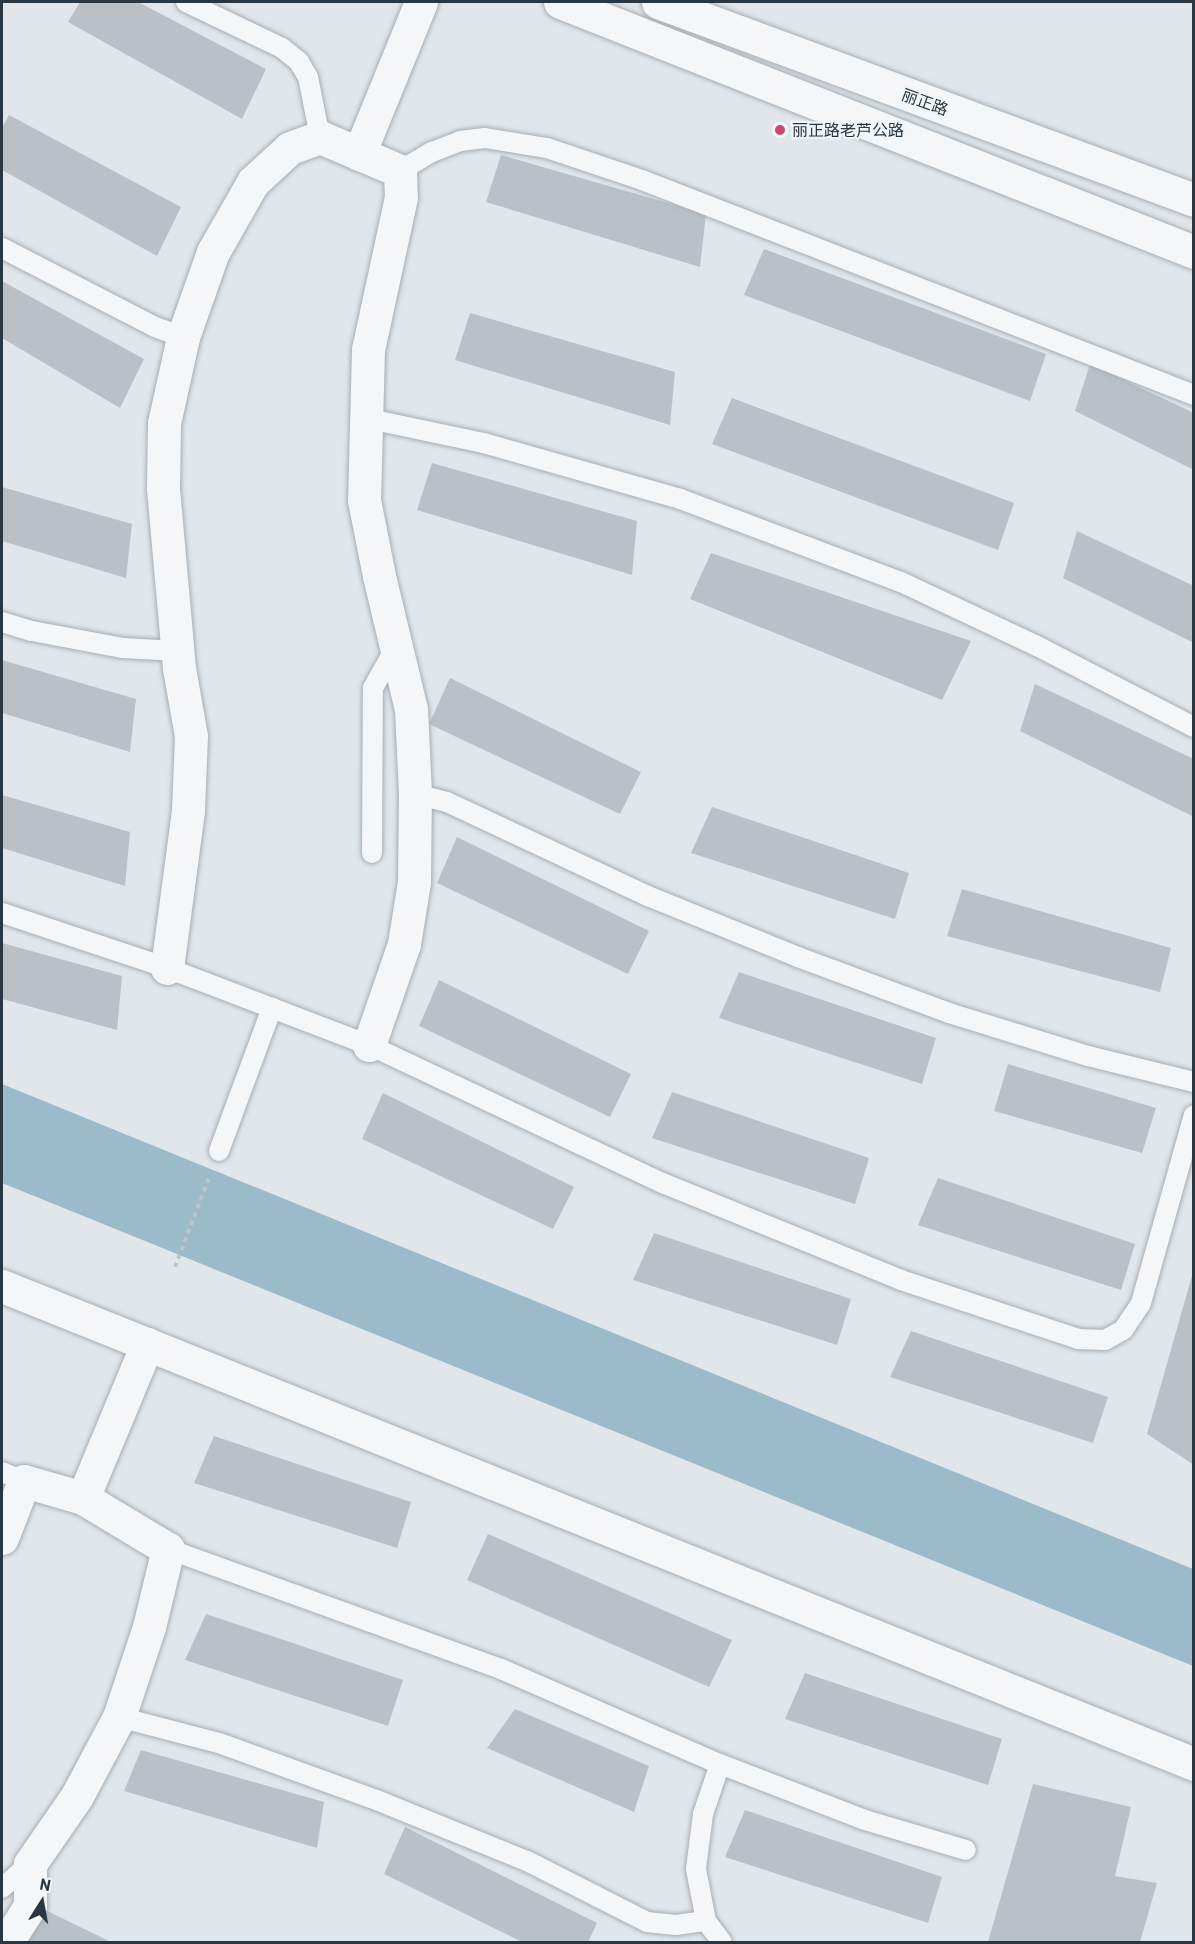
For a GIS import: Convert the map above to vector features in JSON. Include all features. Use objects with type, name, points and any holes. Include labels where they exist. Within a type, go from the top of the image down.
[{"type":"street","points":[[360,154],[421,2]]},
{"type":"street","points":[[560,2],[1194,252]]},
{"type":"street","name":"丽正路","points":[[658,2],[1194,200]]},
{"type":"street","points":[[167,968],[188,810],[191,736],[178,651],[163,488],[164,423],[183,337],[213,252],[253,182],[290,148],[320,137],[400,171],[400,197],[368,349],[364,500],[379,576],[411,709],[415,794],[414,882],[404,944],[369,1045]]},
{"type":"street","points":[[2,1286],[1194,1764]]},
{"type":"street","points":[[83,1498],[147,1344]]},
{"type":"street","points":[[2,1538],[13,1476],[83,1498],[168,1549],[149,1627],[119,1716],[77,1796],[30,1864],[30,1906],[7,1942]]},
{"type":"lane","points":[[186,2],[282,48],[299,62],[308,77],[320,137]]},
{"type":"lane","points":[[400,171],[432,152],[460,141],[485,138],[546,148],[642,180],[1194,395]]},
{"type":"lane","points":[[2,248],[154,327],[183,337]]},
{"type":"lane","points":[[365,418],[484,443],[680,499],[901,582],[1038,646],[1194,727]]},
{"type":"lane","points":[[2,622],[32,631],[123,648],[178,651]]},
{"type":"lane","points":[[372,853],[374,688],[396,647]]},
{"type":"lane","points":[[415,794],[447,802],[648,896],[798,957],[949,1013],[1088,1056],[1194,1082]]},
{"type":"lane","points":[[2,913],[167,968],[369,1045],[676,1188],[901,1280],[1078,1339],[1105,1340],[1123,1330],[1140,1303],[1194,1115]]},
{"type":"lane","points":[[219,1152],[272,1008]]},
{"type":"lane","points":[[168,1549],[501,1669],[720,1764],[866,1820],[966,1850]]},
{"type":"lane","points":[[119,1716],[219,1743],[379,1801],[527,1862],[647,1922],[675,1925],[706,1921]]},
{"type":"lane","points":[[720,1764],[703,1814],[696,1869],[706,1921],[722,1942]]},
{"type":"lane","points":[[2,1888],[30,1864]]},
{"type":"path","points":[[175,1267],[219,1152]]},
{"type":"water","points":[[2,1084],[1193,1569],[1193,1666],[2,1183]]},
{"type":"building","points":[[80,2],[138,2],[266,69],[242,119],[68,22]]},
{"type":"building","points":[[9,115],[181,207],[157,256],[2,170],[2,128]]},
{"type":"building","points":[[501,155],[706,214],[700,267],[486,202]]},
{"type":"building","points":[[764,249],[1046,354],[1030,401],[744,295]]},
{"type":"building","points":[[2,281],[144,359],[120,408],[2,338]]},
{"type":"building","points":[[470,313],[675,372],[670,425],[455,360]]},
{"type":"building","points":[[1090,364],[1194,413],[1194,470],[1075,411]]},
{"type":"building","points":[[732,398],[1014,503],[998,550],[712,444]]},
{"type":"building","points":[[432,463],[637,521],[632,575],[417,510]]},
{"type":"building","points":[[2,487],[132,524],[126,578],[2,541]]},
{"type":"building","points":[[1077,531],[1194,586],[1194,643],[1063,578]]},
{"type":"building","points":[[711,553],[971,641],[942,700],[690,599]]},
{"type":"building","points":[[2,660],[136,699],[130,752],[2,713]]},
{"type":"building","points":[[450,678],[641,772],[620,814],[429,724]]},
{"type":"building","points":[[1035,684],[1194,759],[1194,817],[1020,731]]},
{"type":"building","points":[[2,795],[130,832],[125,886],[2,848]]},
{"type":"building","points":[[712,807],[909,873],[895,919],[691,853]]},
{"type":"building","points":[[457,837],[649,931],[628,974],[437,883]]},
{"type":"building","points":[[962,889],[1171,948],[1160,992],[947,936]]},
{"type":"building","points":[[2,943],[122,976],[117,1030],[2,999]]},
{"type":"building","points":[[739,972],[936,1038],[922,1084],[719,1018]]},
{"type":"building","points":[[439,980],[631,1074],[610,1117],[419,1026]]},
{"type":"building","points":[[1008,1064],[1156,1108],[1142,1153],[994,1111]]},
{"type":"building","points":[[672,1092],[869,1158],[855,1204],[652,1138]]},
{"type":"building","points":[[383,1093],[574,1187],[553,1229],[362,1139]]},
{"type":"building","points":[[938,1178],[1135,1244],[1121,1290],[918,1225]]},
{"type":"building","points":[[654,1233],[851,1299],[837,1345],[633,1280]]},
{"type":"building","points":[[1194,1272],[1194,1465],[1147,1434]]},
{"type":"building","points":[[911,1331],[1108,1397],[1093,1443],[890,1377]]},
{"type":"building","points":[[214,1436],[411,1502],[397,1548],[194,1483]]},
{"type":"building","points":[[488,1534],[732,1640],[709,1687],[467,1580]]},
{"type":"building","points":[[206,1614],[403,1680],[388,1726],[185,1660]]},
{"type":"building","points":[[805,1673],[1002,1739],[988,1785],[785,1719]]},
{"type":"building","points":[[515,1709],[649,1766],[634,1812],[487,1748]]},
{"type":"building","points":[[141,1750],[324,1802],[317,1848],[124,1791]]},
{"type":"building","points":[[1033,1784],[1131,1807],[1115,1876],[1157,1883],[1140,1942],[988,1942]]},
{"type":"building","points":[[745,1810],[942,1877],[928,1923],[725,1857]]},
{"type":"building","points":[[405,1827],[597,1923],[588,1942],[522,1942],[384,1874]]},
{"type":"building","points":[[39,1907],[111,1942],[24,1942]]},
{"type":"place","name":"丽正路老芦公路","points":[[780,130]]}]
